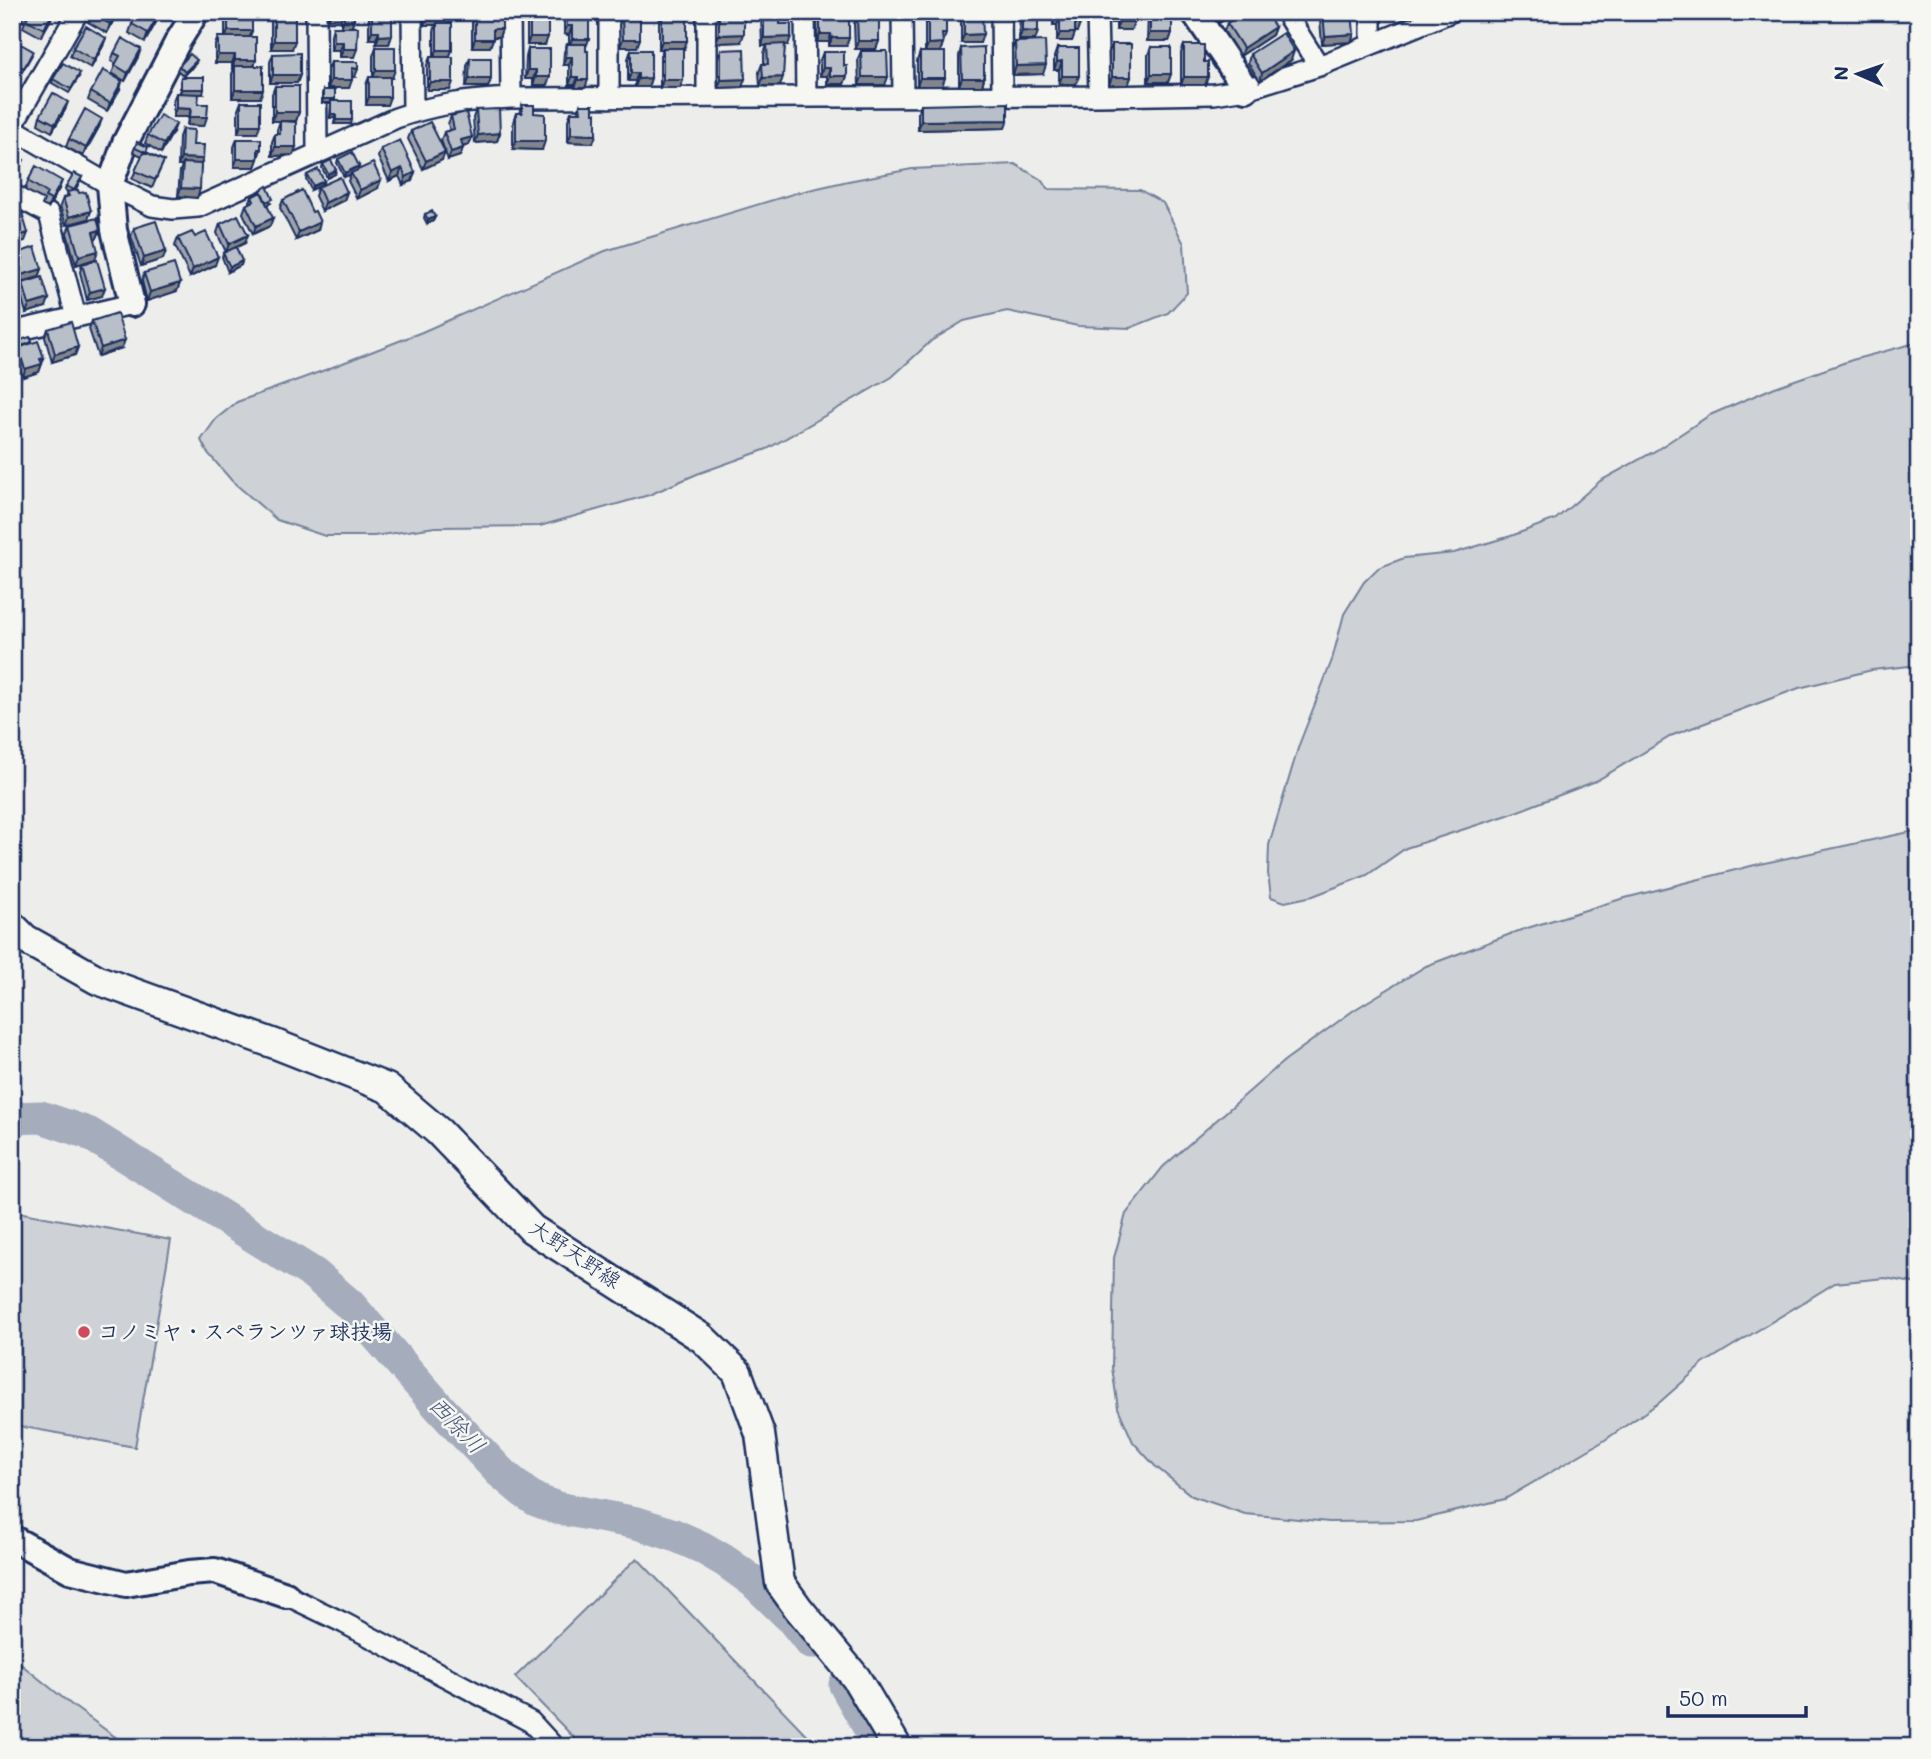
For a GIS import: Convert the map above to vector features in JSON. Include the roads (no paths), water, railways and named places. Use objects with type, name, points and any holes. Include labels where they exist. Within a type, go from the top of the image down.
[{"type":"main road","name":"大野天野線","points":[[12,926],[25,939],[98,980],[387,1088],[439,1132],[532,1228],[702,1338],[737,1372],[760,1434],[780,1583],[856,1678],[897,1747]]},
{"type":"street","points":[[78,12],[12,127],[110,185],[152,206],[173,209],[198,207],[413,112],[462,101],[510,98],[1214,94],[1246,89],[1319,66],[1451,12]]},
{"type":"street","points":[[12,332],[132,304],[114,230],[110,185],[125,143],[195,12]]},
{"type":"street","points":[[316,12],[317,154]]},
{"type":"street","points":[[412,12],[413,112]]},
{"type":"street","points":[[510,12],[510,98]]},
{"type":"street","points":[[609,12],[609,98]]},
{"type":"street","points":[[707,12],[707,97]]},
{"type":"street","points":[[805,12],[806,96]]},
{"type":"street","points":[[902,12],[902,96]]},
{"type":"street","points":[[1001,12],[1002,95]]},
{"type":"street","points":[[1097,12],[1099,96]]},
{"type":"street","points":[[1194,12],[1246,89]]},
{"type":"street","points":[[1285,12],[1319,66]]},
{"type":"street","points":[[1371,12],[1371,44]]},
{"type":"street","points":[[12,194],[49,214],[76,317]]},
{"type":"street","points":[[12,1538],[70,1570],[126,1584],[215,1571],[286,1595],[531,1722],[554,1747]]},
{"type":"waterway","name":"西除川","points":[[12,1118],[41,1117],[88,1133],[314,1274],[350,1305],[439,1407],[499,1471],[524,1492],[557,1508],[637,1523],[701,1547],[754,1582],[791,1618],[811,1643]]},
{"type":"waterway","name":"西除川","points":[[845,1685],[880,1747]]},
{"type":"place","name":"コノミヤ・スペランツァ球技場","points":[[84,1332]]}]
